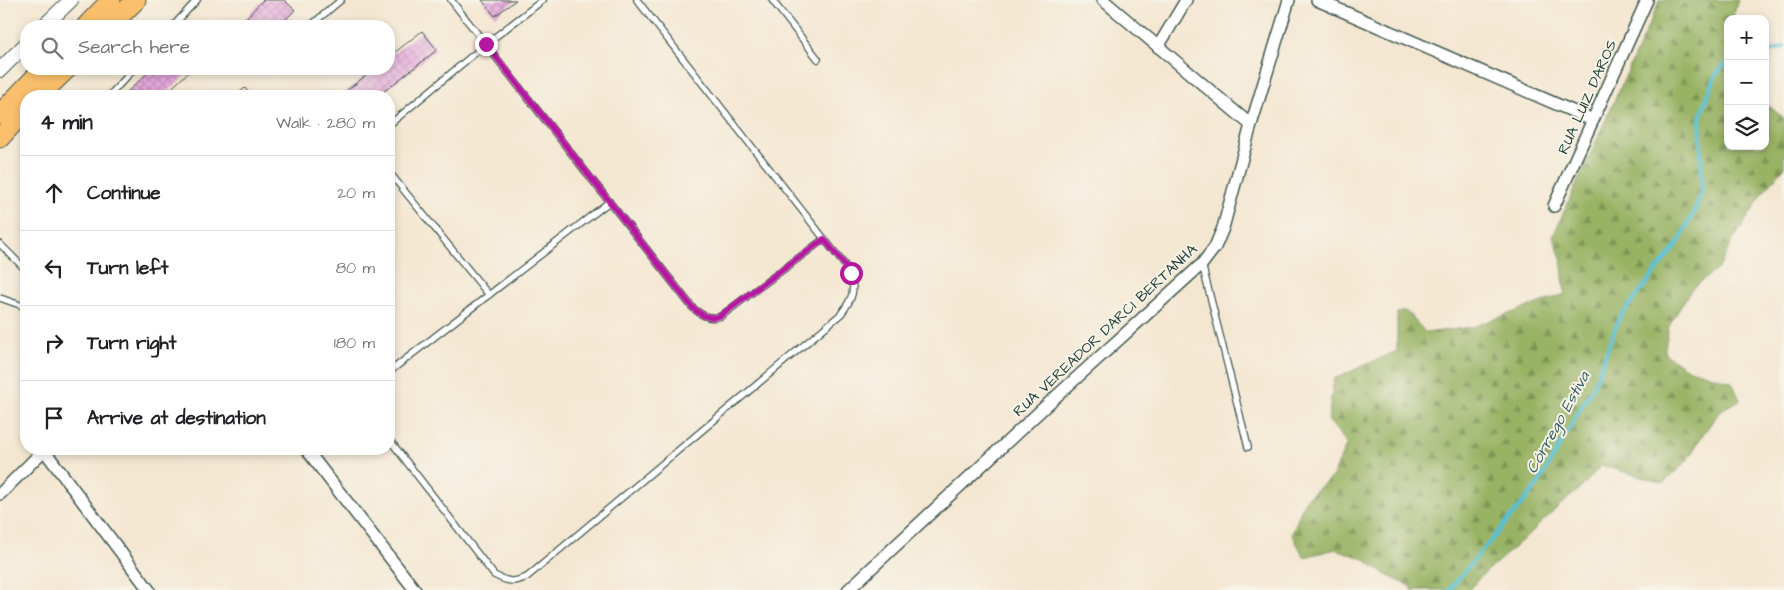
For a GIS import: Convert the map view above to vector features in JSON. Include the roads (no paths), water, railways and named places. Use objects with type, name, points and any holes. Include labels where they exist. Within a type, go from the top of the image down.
[{"type":"highway","points":[[92,20],[112,0]]},
{"type":"highway","points":[[116,20],[136,0]]},
{"type":"highway","points":[[23,90],[38,75]]},
{"type":"highway","points":[[45,90],[61,75]]},
{"type":"highway","points":[[0,114],[20,94]]},
{"type":"highway","points":[[0,138],[20,116]]},
{"type":"street","points":[[50,20],[71,0]]},
{"type":"street","points":[[1103,0],[1251,126]]},
{"type":"street","points":[[1158,47],[1186,0]]},
{"type":"street","name":"RUA VEREADOR DARCI BERTANHA","points":[[848,590],[1202,264],[1215,247],[1223,228],[1289,0]]},
{"type":"street","points":[[1317,0],[1593,120]]},
{"type":"street","name":"RUA LUIZ DAROS","points":[[1554,206],[1647,0]]},
{"type":"street","points":[[0,70],[20,50]]},
{"type":"street","points":[[0,494],[39,455]]},
{"type":"street","points":[[49,455],[149,590]]},
{"type":"street","points":[[311,455],[415,590]]},
{"type":"lane","points":[[179,20],[198,0]]},
{"type":"lane","points":[[317,20],[341,0]]},
{"type":"lane","points":[[451,0],[692,307],[701,315],[714,318],[720,316],[824,239]]},
{"type":"lane","points":[[395,120],[486,44],[543,0]]},
{"type":"lane","points":[[395,447],[494,575],[506,581],[518,581],[527,577],[841,314],[850,303],[854,288],[851,273],[638,0]]},
{"type":"lane","points":[[772,0],[818,59]]},
{"type":"lane","points":[[115,90],[128,75]]},
{"type":"lane","points":[[395,179],[489,296]]},
{"type":"lane","points":[[395,367],[609,202]]},
{"type":"lane","points":[[0,244],[20,264]]},
{"type":"lane","points":[[1202,264],[1248,447]]},
{"type":"lane","points":[[0,298],[20,305]]},
{"type":"waterway","name":"Córrego Estiva","points":[[1769,52],[1784,47]]},
{"type":"waterway","name":"Córrego Estiva","points":[[1449,590],[1537,486],[1594,385],[1619,318],[1679,242],[1702,191],[1700,117],[1716,74],[1724,65]]}]
